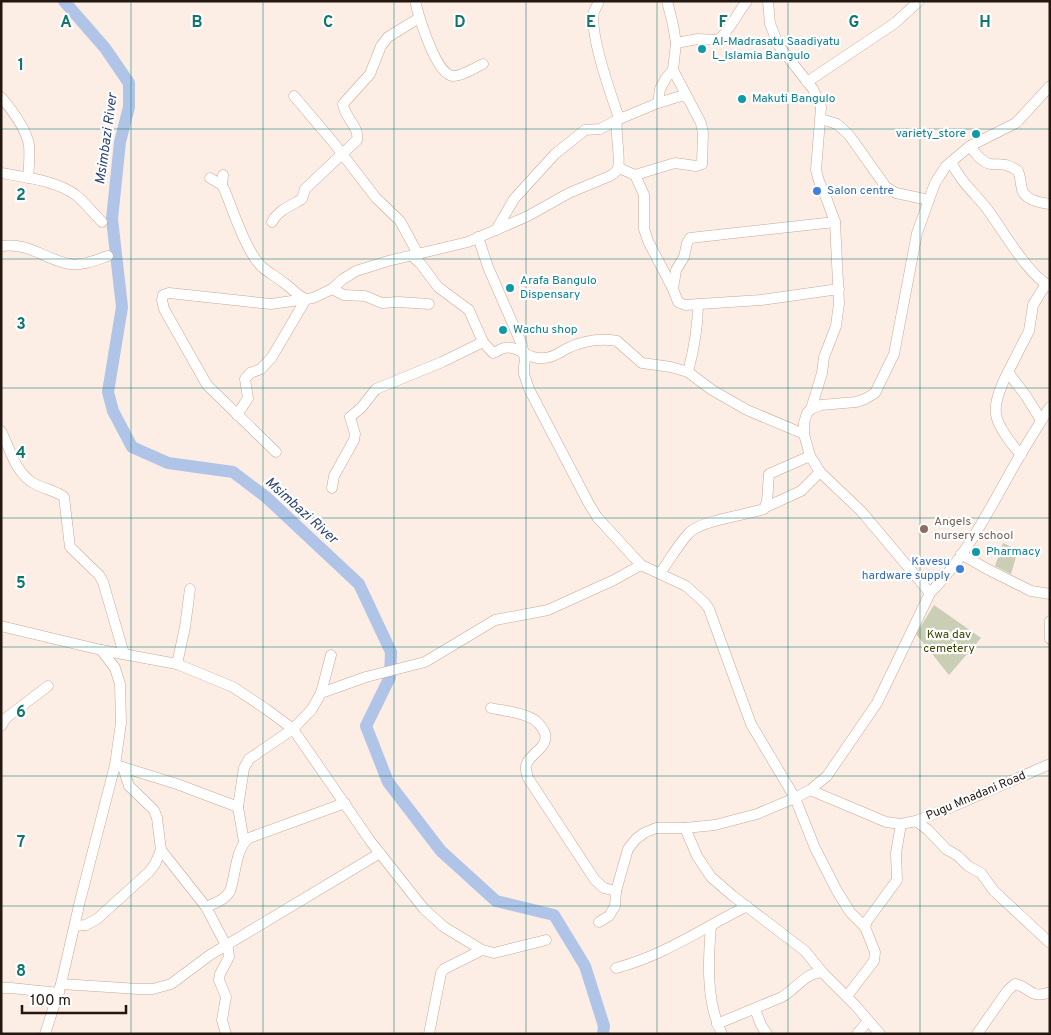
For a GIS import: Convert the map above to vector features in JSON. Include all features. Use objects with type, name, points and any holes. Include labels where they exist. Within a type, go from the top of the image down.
[{"type":"street","points":[[414,1],[437,62],[447,74],[458,75],[483,64]]},
{"type":"street","points":[[276,452],[202,379],[164,309],[162,297],[169,293],[271,304],[313,298],[332,289],[343,279],[365,268],[459,244],[478,237],[528,216],[569,193],[616,173],[619,168],[616,134],[618,119],[596,41],[594,13],[599,1]]},
{"type":"street","points":[[619,168],[635,175],[674,163],[696,166],[702,164],[703,132],[701,123],[673,70],[676,43],[674,24],[667,1]]},
{"type":"street","points":[[676,43],[698,39],[718,40],[747,1]]},
{"type":"street","points":[[768,1],[770,24],[779,46],[817,96],[821,107],[816,170],[835,222],[839,303],[836,326],[824,357],[822,373],[811,409]]},
{"type":"street","points":[[807,82],[895,23],[918,1]]},
{"type":"street","points":[[272,222],[274,218],[302,199],[305,189],[343,154],[358,137],[345,114],[343,104],[370,74],[381,46],[388,37],[419,18]]},
{"type":"street","points":[[658,103],[660,89],[673,70]]},
{"type":"street","points":[[930,593],[861,511],[820,472],[810,456],[804,434],[804,423],[807,413],[811,409],[821,405],[846,404],[865,399],[875,393],[894,354],[917,234],[935,183],[950,162],[970,146],[1016,123],[1050,86]]},
{"type":"street","points":[[294,96],[343,154],[376,198],[400,221],[420,263],[438,287],[469,310],[483,342],[494,353],[503,348],[516,349],[533,358],[550,358],[586,342],[612,340],[621,343],[642,363],[671,367],[688,372],[712,390],[747,410],[804,434]]},
{"type":"street","points":[[496,230],[514,199],[555,154],[585,130],[600,129],[618,119],[658,103],[681,96],[686,97]]},
{"type":"street","points":[[1,97],[14,113],[27,140],[29,157],[28,178]]},
{"type":"street","points":[[821,119],[837,124],[849,135],[886,187],[896,193],[929,200]]},
{"type":"street","points":[[970,146],[976,155],[985,162],[1005,164],[1018,171],[1023,192],[1026,196],[1039,203],[1050,204]]},
{"type":"street","points":[[950,162],[958,177],[983,204],[1018,253],[1048,285],[1033,305],[1028,331],[1000,389],[996,415],[1012,445],[1021,455]]},
{"type":"street","points":[[1,173],[28,178],[65,189],[78,197],[102,222]]},
{"type":"street","points":[[635,175],[644,195],[644,229],[646,235],[678,302],[685,305],[761,300],[839,289]]},
{"type":"street","points":[[210,178],[222,180],[243,237],[260,265],[299,296],[306,299]]},
{"type":"street","points":[[673,289],[676,270],[684,257],[690,238],[835,222]]},
{"type":"street","points":[[478,237],[488,266],[516,330],[524,354],[524,374],[529,389],[589,504],[597,517],[641,565],[686,586],[709,609],[751,724],[795,798],[837,891],[850,912],[865,927],[875,952],[874,960],[847,996]]},
{"type":"street","points":[[1,246],[28,248],[68,264],[76,265],[108,256]]},
{"type":"street","points":[[332,289],[344,295],[365,296],[382,303],[429,304]]},
{"type":"street","points":[[237,415],[248,398],[246,376],[261,369],[272,357],[306,299]]},
{"type":"street","points":[[688,372],[698,328],[698,304]]},
{"type":"street","points":[[332,488],[334,476],[354,440],[355,434],[350,417],[361,408],[373,392],[483,342]]},
{"type":"street","points":[[1008,372],[1041,420]]},
{"type":"street","points":[[599,922],[609,916],[615,906],[616,891],[628,849],[644,833],[656,828],[715,825],[749,816],[795,798],[810,790],[827,776],[877,703],[930,593],[941,582],[962,554],[1050,407]]},
{"type":"street","points":[[3,437],[22,474],[31,482],[64,497],[70,547],[104,582],[124,654]]},
{"type":"street","points":[[766,507],[769,474],[810,456]]},
{"type":"street","points":[[660,573],[695,528],[733,516],[761,510],[801,491],[820,472]]},
{"type":"street","points":[[962,554],[987,570],[1031,592],[1050,594]]},
{"type":"street","points":[[321,693],[366,677],[425,662],[495,620],[548,610],[614,580],[641,565]]},
{"type":"street","points":[[177,664],[185,627],[190,589]]},
{"type":"street","points":[[1050,621],[1050,639]]},
{"type":"street","points":[[1,626],[101,650],[177,664],[233,687],[293,729],[380,853],[424,909],[444,927],[482,950],[494,953],[546,940]]},
{"type":"street","points":[[45,1034],[60,988],[80,901],[119,766],[120,684],[115,668],[101,650]]},
{"type":"street","points":[[206,907],[221,900],[230,891],[244,842],[238,806],[244,768],[249,759],[293,729],[312,709],[321,693],[331,655]]},
{"type":"street","points":[[1,726],[6,718],[48,686]]},
{"type":"street","points":[[491,708],[533,719],[542,728],[546,739],[544,744],[527,762],[528,778],[595,880],[604,888],[616,891]]},
{"type":"street","name":"Pugu Mnadani Road","points":[[810,790],[886,822],[901,824],[916,821],[976,797],[1050,764]]},
{"type":"street","points":[[119,766],[238,806]]},
{"type":"street","points":[[75,926],[86,925],[97,919],[149,872],[155,864],[160,850],[156,812],[128,786],[119,766]]},
{"type":"street","points":[[244,842],[255,835],[345,803]]},
{"type":"street","points":[[916,821],[928,830],[946,849],[958,856],[968,866],[982,873],[994,891],[1050,943]]},
{"type":"street","points":[[865,927],[867,921],[897,880],[896,846],[901,824]]},
{"type":"street","points":[[685,828],[697,856],[711,876],[805,951],[880,1034]]},
{"type":"street","points":[[160,850],[206,907],[226,945],[229,957],[219,980],[226,997],[222,1020],[226,1034]]},
{"type":"street","points":[[1,988],[139,989],[165,987],[226,945],[380,853]]},
{"type":"street","points":[[616,968],[642,960],[674,946],[747,906]]},
{"type":"street","points":[[711,926],[710,976],[712,1000],[717,1024],[722,1034]]},
{"type":"street","points":[[429,1034],[441,973],[444,969],[482,950]]},
{"type":"street","points":[[717,1024],[790,993],[811,974],[822,972]]},
{"type":"street","points":[[977,1034],[1008,990],[1015,984],[1020,985],[1032,994],[1039,995],[1050,992]]},
{"type":"street","points":[[755,1009],[761,1025],[767,1034]]},
{"type":"street","points":[[857,1034],[868,1021]]},
{"type":"green space","points":[[1003,543],[1018,550],[1011,574],[995,566]]},
{"type":"green space","name":"Kwa dav cemetery","points":[[934,605],[981,638],[949,675],[916,634]]},
{"type":"waterway","name":"Msimbazi River","points":[[64,1],[105,48],[129,83],[129,107],[120,142],[112,219],[122,307],[108,392],[113,411],[132,447],[168,463],[233,472],[266,497],[359,584],[391,652],[390,677],[366,726],[388,782],[441,851],[496,901],[554,915],[585,966],[604,1026],[603,1034]]},
{"type":"place","name":"Al-Madrasatu Saadiyatu L_Islamia Bangulo","points":[[702,49]]},
{"type":"place","name":"Makuti Bangulo","points":[[742,99]]},
{"type":"place","name":"variety_store","points":[[976,134]]},
{"type":"place","name":"Salon centre","points":[[817,191]]},
{"type":"place","name":"Arafa Bangulo Dispensary","points":[[510,288]]},
{"type":"place","name":"Wachu shop","points":[[503,330]]},
{"type":"place","name":"Angels nursery school","points":[[924,529]]},
{"type":"place","name":"Pharmacy","points":[[976,552]]},
{"type":"place","name":"Kavesu hardware supply","points":[[960,569]]}]
